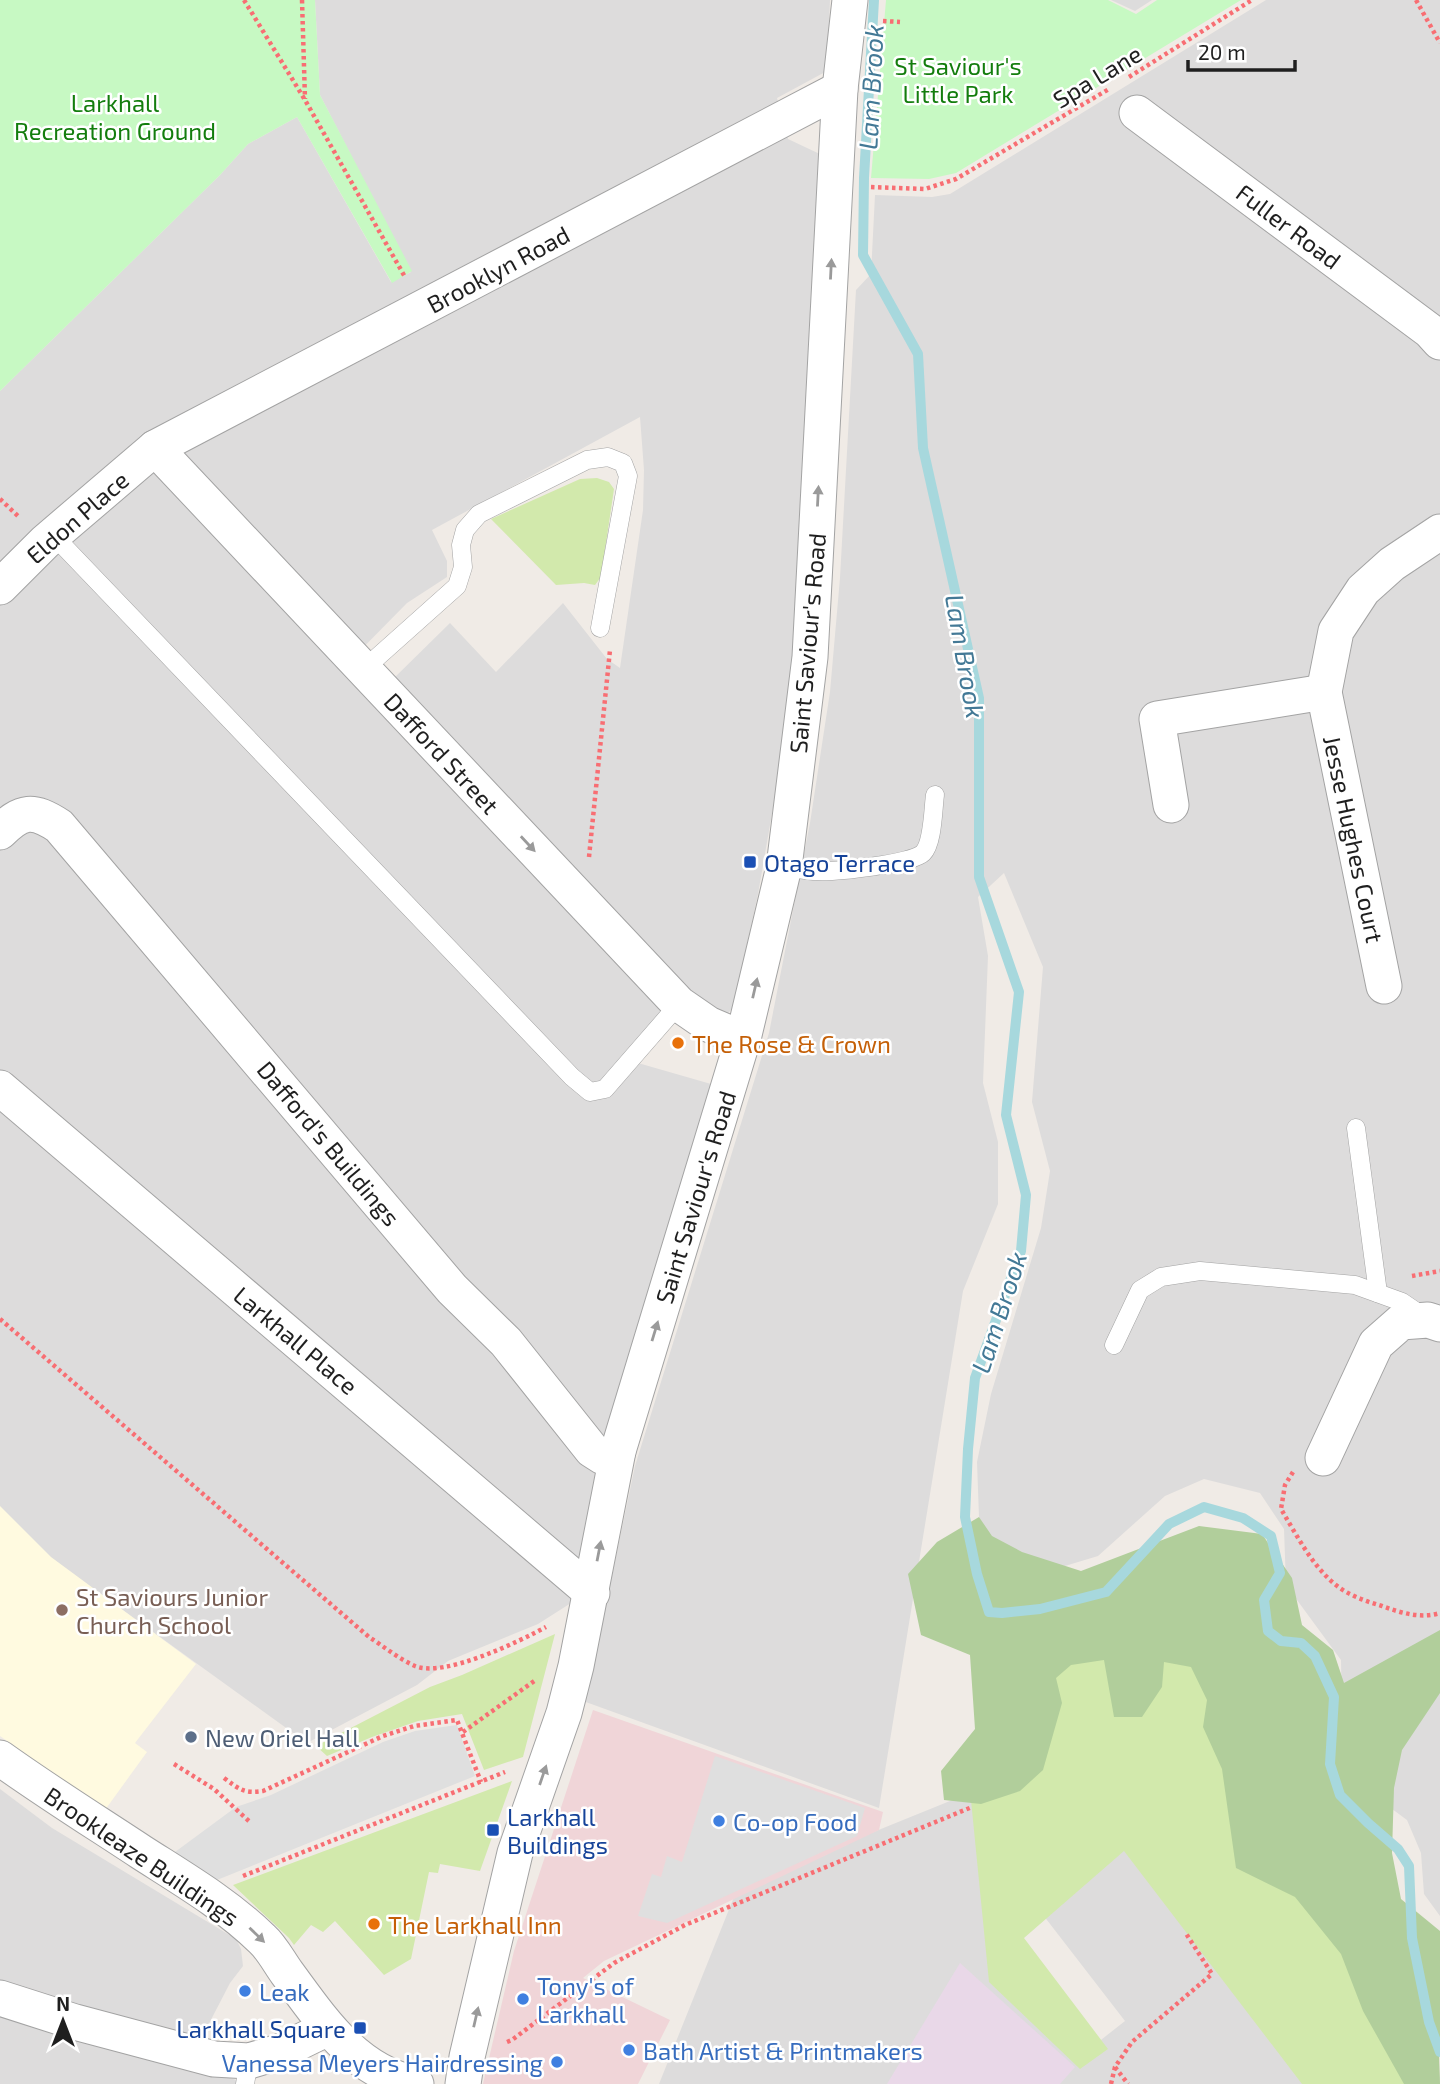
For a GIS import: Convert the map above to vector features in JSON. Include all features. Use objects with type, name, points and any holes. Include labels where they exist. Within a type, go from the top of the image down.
[{"type":"street","name":"Saint Saviour's Road","points":[[465,2070],[515,1853],[564,1713],[576,1666],[618,1451],[743,1039],[784,867],[810,657],[840,89],[850,0]]},
{"type":"street","name":"Brooklyn Road","points":[[155,448],[840,89]]},
{"type":"street","name":"Fuller Road","points":[[1137,113],[1440,341]]},
{"type":"street","name":"Eldon Place","points":[[0,587],[53,535],[155,448]]},
{"type":"street","name":"Dafford Street","points":[[155,448],[679,1004],[708,1024],[743,1039]]},
{"type":"street","name":"Jesse Hughes Court","points":[[1384,986],[1324,692],[1336,631],[1363,590],[1392,564],[1440,532]]},
{"type":"street","points":[[1171,805],[1157,719],[1324,692]]},
{"type":"street","name":"Dafford's Buildings","points":[[0,832],[12,820],[27,813],[44,817],[59,826],[452,1289],[506,1342],[592,1450],[603,1457],[618,1451]]},
{"type":"street","name":"Larkhall Place","points":[[0,1088],[592,1593]]},
{"type":"street","points":[[1328,1446],[1376,1344],[1401,1322],[1434,1322]]},
{"type":"street","name":"Brookleaze Buildings","points":[[0,1758],[47,1792],[204,1891],[264,1941],[328,2028]]},
{"type":"street","points":[[0,1998],[75,2022],[214,2060],[247,2073],[279,2052],[328,2028],[363,2062],[390,2076],[416,2084]]},
{"type":"lane","points":[[364,669],[457,586],[463,566],[461,545],[465,530],[479,514],[587,460],[607,457],[624,463],[628,476],[601,626]]},
{"type":"lane","points":[[53,535],[572,1077],[590,1091],[605,1088],[679,1004]]},
{"type":"lane","points":[[784,867],[838,871],[911,860],[923,853],[928,845],[935,794]]},
{"type":"lane","points":[[1356,1128],[1378,1293]]},
{"type":"lane","points":[[1114,1345],[1140,1290],[1161,1277],[1200,1271],[1355,1284],[1402,1302],[1434,1322]]},
{"type":"path","points":[[244,0],[306,100],[422,309]]},
{"type":"path","points":[[302,0],[306,100]]},
{"type":"path","name":"Spa Lane","points":[[1127,78],[1252,0]]},
{"type":"path","points":[[1416,0],[1440,43]]},
{"type":"path","points":[[884,21],[900,22]]},
{"type":"path","name":"Spa Lane","points":[[875,187],[925,189],[956,179],[1116,86]]},
{"type":"path","points":[[584,903],[610,652],[601,626]]},
{"type":"path","points":[[1404,1277],[1440,1271]]},
{"type":"path","points":[[0,1319],[369,1637],[414,1666],[431,1670],[454,1666],[533,1634]]},
{"type":"path","points":[[1328,1446],[1313,1438],[1285,1485],[1281,1509],[1303,1545],[1326,1576],[1350,1594],[1402,1614],[1440,1613]]},
{"type":"path","points":[[463,1732],[552,1669],[576,1666]]},
{"type":"path","points":[[224,1778],[251,1793],[263,1791],[383,1736],[414,1726],[457,1720],[481,1782]]},
{"type":"path","points":[[174,1764],[215,1789],[251,1823]]},
{"type":"path","points":[[204,1891],[512,1769],[541,1779]]},
{"type":"path","points":[[465,2070],[512,2040],[614,1963],[685,1925],[972,1807]]},
{"type":"path","points":[[1111,2084],[1115,2067],[1132,2042],[1212,1974],[1185,1932]]},
{"type":"path","points":[[1115,2067],[1128,2084]]},
{"type":"shaded area","points":[[315,0],[830,0],[827,71],[777,98],[788,139],[824,156],[794,687],[758,894],[733,1008],[726,1015],[710,1014],[391,681],[450,623],[496,672],[563,603],[607,659],[620,668],[643,510],[644,470],[640,417],[432,530],[447,561],[447,577],[407,603],[344,667],[675,1021],[638,1063],[711,1084],[665,1257],[595,1476],[571,1603],[538,1624],[448,1661],[417,1685],[307,1743],[45,1554],[0,1507],[0,391],[220,175],[248,144],[297,117],[391,282],[411,272],[320,95]]},
{"type":"shaded area","points":[[1111,0],[1152,0],[1135,11]]},
{"type":"shaded area","points":[[1266,0],[1440,0],[1440,1916],[1424,1894],[1421,1853],[1407,1820],[1365,1789],[1342,1717],[1341,1660],[1286,1585],[1284,1529],[1260,1493],[1204,1479],[1165,1496],[1098,1556],[1055,1569],[1001,1554],[979,1517],[977,1462],[991,1394],[1041,1228],[1050,1171],[1032,1102],[1043,967],[1004,873],[978,897],[988,956],[983,1083],[998,1142],[998,1204],[963,1291],[879,1808],[583,1701],[635,1466],[769,1033],[810,823],[830,692],[840,578],[856,290],[871,274],[875,195],[932,197],[950,194]]},
{"type":"shaded area","name":"St Saviours Junior Church School","points":[[0,1506],[51,1557],[196,1664],[135,1743],[147,1752],[105,1810],[0,1736]]},
{"type":"shaded area","points":[[593,1710],[883,1812],[879,1830],[604,1961],[583,1978],[670,2020],[638,2084],[483,2084],[514,1951]]},
{"type":"shaded area","points":[[457,1725],[475,1776],[217,1880],[175,1852],[236,1807],[271,1795],[383,1742],[415,1731]]},
{"type":"shaded area","points":[[715,1756],[865,1808],[857,1836],[667,1923],[638,1916],[652,1874],[661,1877],[667,1856],[682,1862]]},
{"type":"shaded area","points":[[982,1788],[996,1956],[1092,2047],[1125,2021],[1040,1911],[1138,1827],[1334,2084],[659,2084],[738,1887]]},
{"type":"shaded area","points":[[0,1789],[52,1828],[236,1939],[241,1949],[243,1966],[230,1983],[187,2066],[251,2084],[0,2084]]},
{"type":"shaded area","points":[[960,1963],[1075,2067],[1060,2084],[887,2084]]},
{"type":"green space","name":"Larkhall Recreation Ground","points":[[0,0],[315,0],[320,95],[412,271],[392,283],[297,117],[248,144],[220,175],[0,391]]},
{"type":"green space","name":"St Saviour's Little Park","points":[[886,0],[1108,0],[1136,14],[1157,0],[1241,0],[956,173],[929,179],[871,178]]},
{"type":"green space","points":[[597,478],[609,482],[614,489],[601,577],[595,585],[556,585],[491,519],[580,479]]},
{"type":"green space","points":[[979,1517],[992,1536],[1022,1552],[1081,1571],[1199,1526],[1262,1534],[1292,1578],[1302,1625],[1333,1650],[1344,1683],[1440,1630],[1440,1693],[1402,1750],[1394,1788],[1392,1853],[1401,1899],[1440,1931],[1440,2084],[1404,2084],[1363,2011],[1341,1954],[1295,1897],[1236,1868],[1222,1769],[1203,1727],[1207,1700],[1191,1667],[1164,1662],[1162,1687],[1142,1717],[1114,1717],[1104,1660],[1071,1665],[1056,1678],[1062,1703],[1043,1770],[1020,1791],[981,1804],[944,1800],[941,1771],[975,1729],[970,1655],[921,1635],[908,1574],[937,1542]]},
{"type":"green space","points":[[1210,1581],[1414,2084],[1302,2084],[1124,1851],[1024,1938],[1108,2049],[1080,2069],[989,1982],[970,1790],[1025,1649]]},
{"type":"green space","points":[[555,1634],[523,1757],[484,1770],[462,1714],[418,1721],[327,1756],[316,1746],[430,1687]]},
{"type":"green space","points":[[512,1781],[480,1871],[440,1864],[438,1873],[429,1872],[411,1959],[384,1975],[335,1921],[323,1932],[311,1925],[294,1945],[233,1885]]},
{"type":"waterway","name":"Lam Brook","points":[[874,0],[864,178],[863,255],[918,354],[923,448],[979,698],[979,877],[1019,992],[1006,1115],[1026,1195],[1021,1251],[975,1378],[965,1517],[977,1574],[989,1612],[1040,1609],[1106,1592],[1169,1524],[1204,1507],[1243,1518],[1271,1536],[1280,1573],[1264,1600],[1268,1631],[1281,1641],[1301,1643],[1315,1656],[1334,1697],[1330,1764],[1340,1795],[1398,1849],[1409,1866],[1412,1938],[1429,2022],[1440,2052]]},
{"type":"place","name":"Otago Terrace","points":[[750,862]]},
{"type":"place","name":"The Rose & Crown","points":[[678,1043]]},
{"type":"place","name":"St Saviours Junior Church School","points":[[62,1610]]},
{"type":"place","name":"New Oriel Hall","points":[[191,1737]]},
{"type":"place","name":"Co-op Food","points":[[719,1821]]},
{"type":"place","name":"Larkhall Buildings","points":[[493,1830]]},
{"type":"place","name":"The Larkhall Inn","points":[[374,1924]]},
{"type":"place","name":"Leak","points":[[245,1991]]},
{"type":"place","name":"Tony's of Larkhall","points":[[523,1999]]},
{"type":"place","name":"Larkhall Square","points":[[360,2028]]},
{"type":"place","name":"Bath Artist & Printmakers","points":[[629,2050]]},
{"type":"place","name":"Vanessa Meyers Hairdressing","points":[[557,2062]]}]
